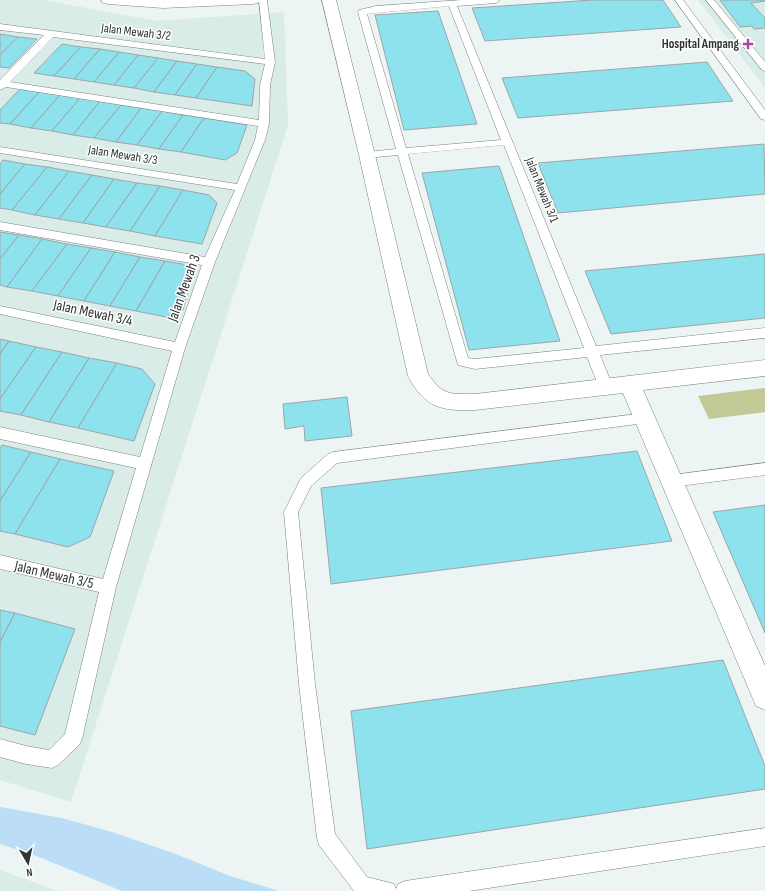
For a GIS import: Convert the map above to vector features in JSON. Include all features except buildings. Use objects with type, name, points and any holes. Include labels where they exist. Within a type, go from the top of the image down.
[{"type":"street","points":[[108,0],[179,5],[253,0]]},
{"type":"street","points":[[329,0],[367,155],[418,376],[427,391],[443,402],[475,402],[765,368]]},
{"type":"street","points":[[630,384],[765,697]]},
{"type":"lane","name":"Jalan Mewah 3","points":[[0,748],[26,755],[52,759],[73,739],[108,587],[180,348],[209,262],[260,140],[264,124],[265,85],[270,62],[263,0]]},
{"type":"lane","points":[[496,0],[376,9],[362,12],[463,362],[475,364],[765,333]]},
{"type":"lane","points":[[679,0],[765,117]]},
{"type":"lane","points":[[710,0],[765,68]]},
{"type":"lane","name":"Jalan Mewah 3/1","points":[[452,4],[606,387]]},
{"type":"lane","name":"Jalan Mewah 3/2","points":[[0,27],[270,62]]},
{"type":"lane","points":[[1,85],[50,34]]},
{"type":"lane","points":[[1,85],[264,124]]},
{"type":"lane","points":[[367,155],[508,142]]},
{"type":"lane","name":"Jalan Mewah 3/3","points":[[0,150],[241,188]]},
{"type":"lane","points":[[0,226],[209,262]]},
{"type":"lane","name":"Jalan Mewah 3/4","points":[[0,310],[180,348]]},
{"type":"lane","points":[[387,891],[361,885],[326,838],[306,676],[291,512],[306,482],[333,458],[645,418]]},
{"type":"lane","points":[[0,433],[144,464]]},
{"type":"lane","points":[[672,481],[765,469]]},
{"type":"lane","name":"Jalan Mewah 3/5","points":[[0,562],[55,576],[108,587]]},
{"type":"lane","points":[[405,891],[765,837]]},
{"type":"shaded area","points":[[0,0],[44,0],[156,21],[284,12],[288,125],[71,802],[0,780]]},
{"type":"shaded area","name":"Hospital Ampang","points":[[698,0],[765,0],[765,88]]},
{"type":"shaded area","points":[[0,870],[58,891],[0,891]]},
{"type":"green space","points":[[765,388],[765,412],[709,419],[698,396]]},
{"type":"water","points":[[0,807],[62,818],[112,832],[176,854],[230,876],[279,891],[122,891],[34,855],[0,844]]},
{"type":"place","name":"Hospital Ampang","points":[[748,44]]}]
